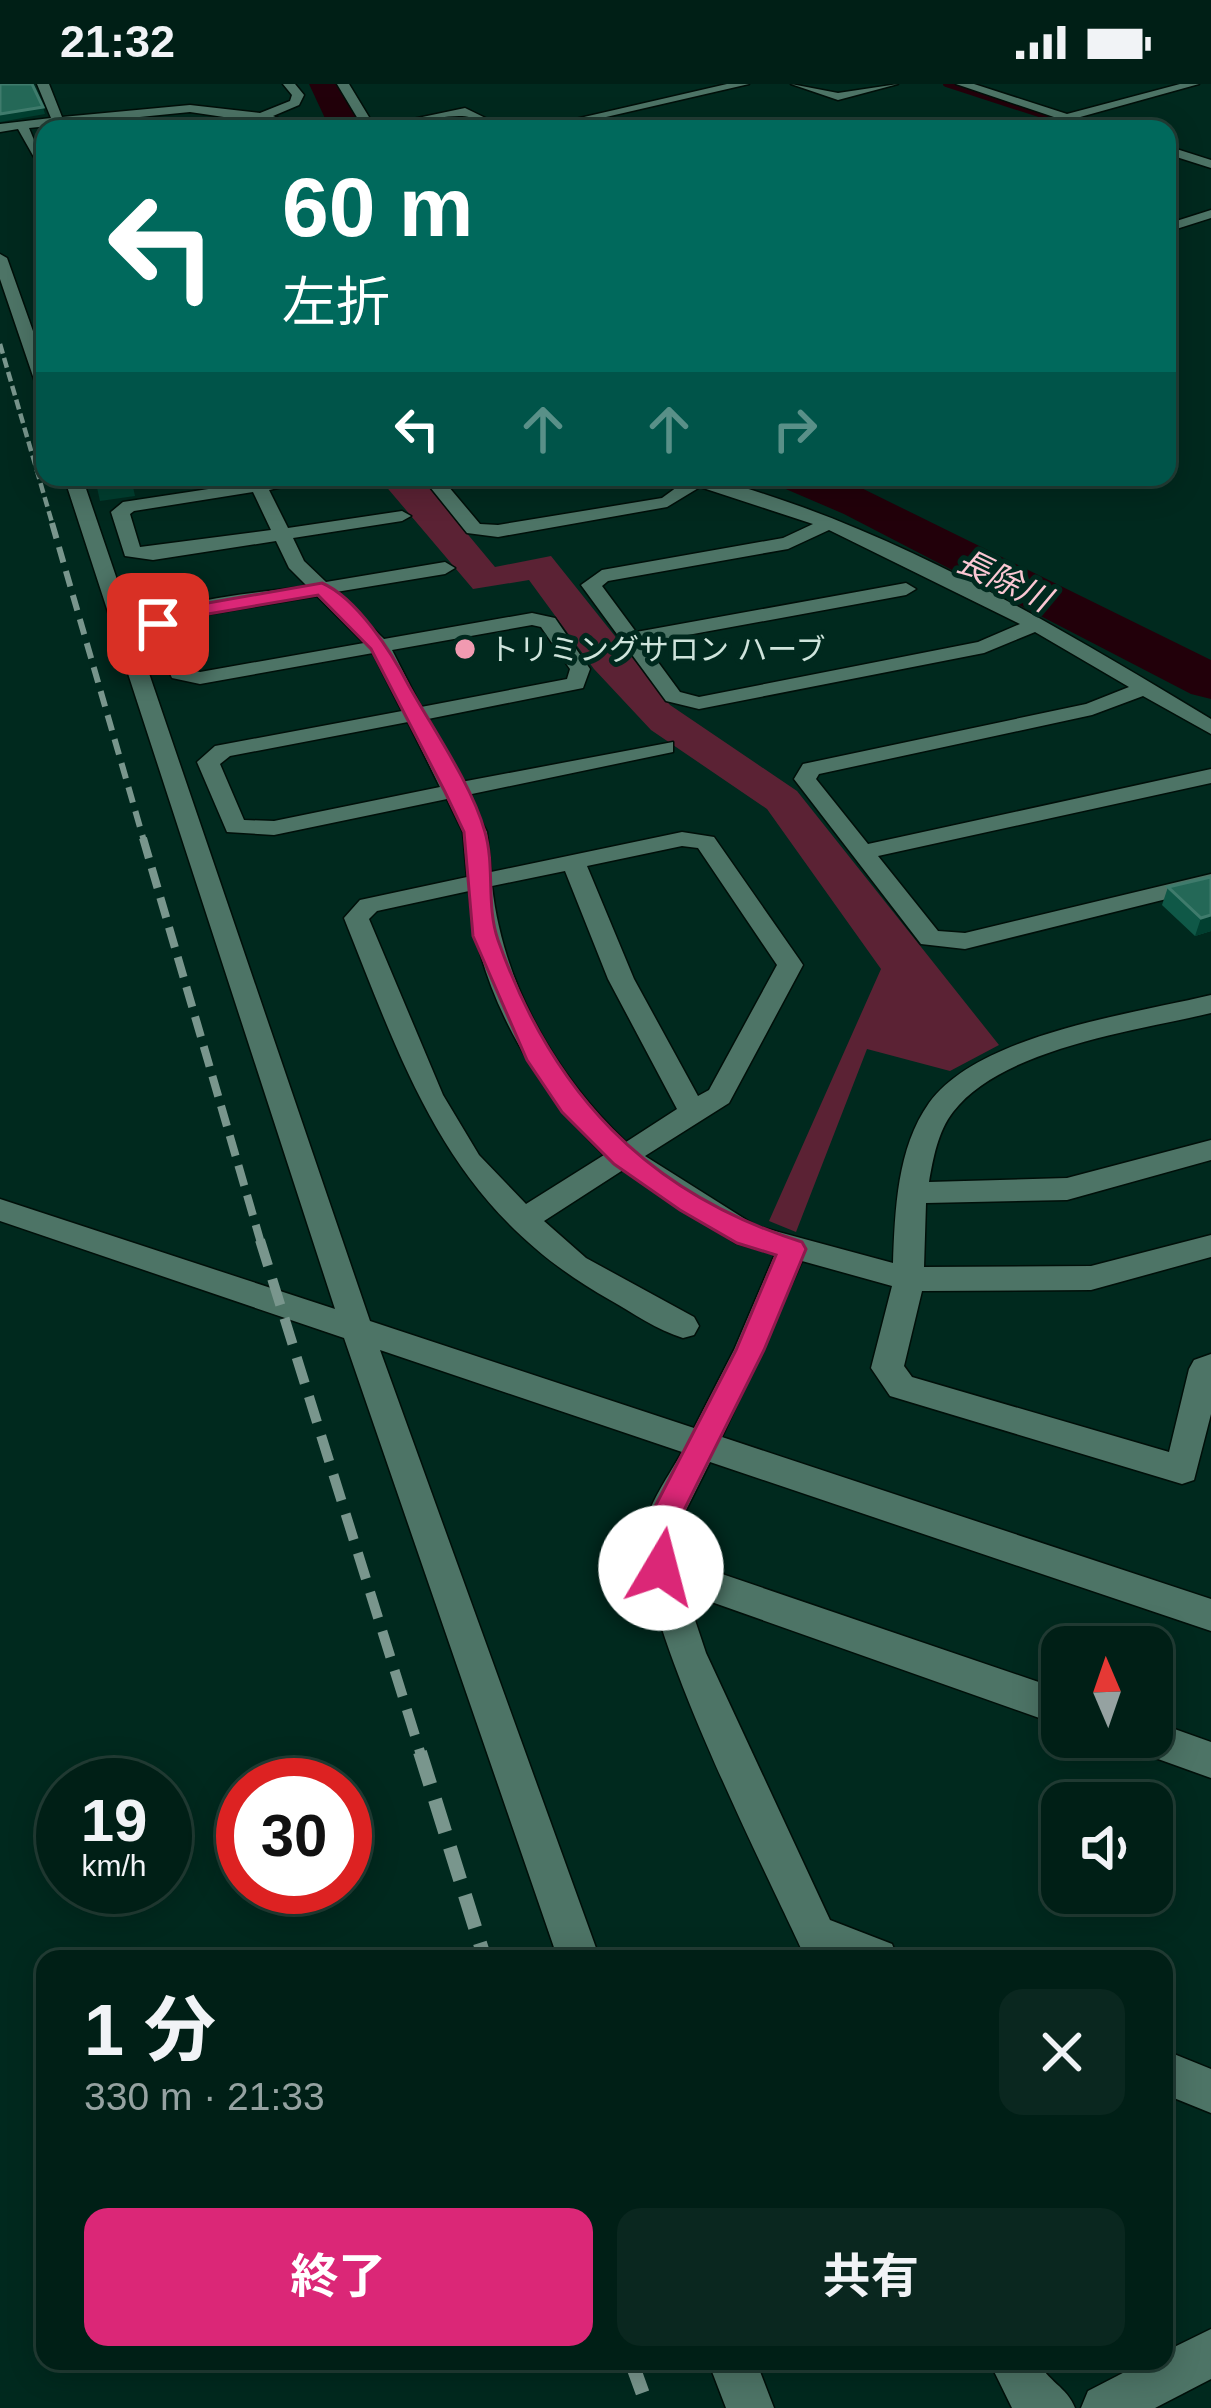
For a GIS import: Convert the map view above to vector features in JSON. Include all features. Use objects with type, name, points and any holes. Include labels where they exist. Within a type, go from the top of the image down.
[{"type":"street","points":[[44,84],[57,120]]},
{"type":"street","points":[[263,116],[295,103],[298,95],[289,84]]},
{"type":"street","points":[[343,84],[365,120]]},
{"type":"street","points":[[593,120],[743,84]]},
{"type":"street","points":[[797,84],[838,97],[892,84]]},
{"type":"street","points":[[962,84],[1073,120]]},
{"type":"street","points":[[1058,120],[1193,84]]},
{"type":"street","points":[[213,94],[219,105],[214,111]]},
{"type":"street","points":[[133,99],[141,114]]},
{"type":"street","points":[[79,120],[214,111],[274,120]]},
{"type":"street","points":[[425,120],[465,112],[482,120]]},
{"type":"street","points":[[0,128],[36,124]]},
{"type":"street","points":[[22,126],[36,156]]},
{"type":"street","points":[[1176,153],[1211,164]]},
{"type":"street","points":[[1176,225],[1211,214]]},
{"type":"street","points":[[0,258],[36,341]]},
{"type":"street","points":[[77,486],[357,1330],[520,1805],[576,1950]]},
{"type":"street","points":[[236,486],[129,506],[120,512],[132,552],[153,554],[402,516]]},
{"type":"street","points":[[259,486],[296,565],[380,647],[475,832],[485,936],[540,1060],[571,1106],[623,1157],[747,1235],[908,1279],[1091,1278],[1211,1246]]},
{"type":"street","points":[[439,486],[474,529],[498,531],[667,502],[684,486]]},
{"type":"street","points":[[726,486],[831,522],[1033,626],[1211,728]]},
{"type":"street","points":[[831,522],[788,543],[602,576],[591,586],[673,697],[699,704],[984,647],[1033,626]]},
{"type":"street","points":[[445,568],[174,614],[158,624],[178,674],[200,678],[532,619],[548,622],[580,669],[576,684],[223,751],[208,761],[235,827],[274,828],[665,747]]},
{"type":"street","points":[[633,639],[906,589]]},
{"type":"street","points":[[1145,688],[1092,709],[811,769],[805,779],[931,938],[965,941],[1211,881]]},
{"type":"street","points":[[863,852],[1211,776]]},
{"type":"street","points":[[523,1220],[719,1096],[790,965],[706,842],[682,838],[369,905],[356,918],[429,1095],[469,1162],[523,1220],[575,1266],[683,1326]]},
{"type":"street","points":[[574,863],[621,980],[693,1113]]},
{"type":"street","points":[[1211,1004],[1012,1056],[970,1077],[941,1104],[925,1138],[912,1193],[906,1240],[908,1279],[886,1368],[901,1387],[1182,1470],[1205,1369],[1211,1367]]},
{"type":"street","points":[[912,1193],[1067,1189],[1211,1150]]},
{"type":"street","points":[[0,1210],[1211,1616]]},
{"type":"street","points":[[792,1249],[750,1350],[662,1524],[661,1568],[688,1654],[821,1947]]},
{"type":"street","points":[[661,1568],[1041,1701]]},
{"type":"street","points":[[1173,1747],[1211,1760]]},
{"type":"street","points":[[1173,2076],[1211,2091]]},
{"type":"street","points":[[1106,2408],[1211,2353]]},
{"type":"street","points":[[735,2370],[750,2408]]},
{"type":"street","points":[[1017,2370],[1025,2389],[1051,2408]]},
{"type":"shaded area","points":[[386,486],[428,486],[495,567],[551,556],[670,705],[797,791],[999,1045],[950,1071],[867,1049],[796,1232],[769,1221],[881,969],[767,809],[651,730],[594,669],[529,580],[473,589]]},
{"type":"building","points":[[0,84],[32,84],[43,107],[0,114]]},
{"type":"building","points":[[1211,877],[1211,915],[1201,918],[1168,887]]},
{"type":"waterway","name":"長除川","points":[[324,84],[342,120]]},
{"type":"waterway","points":[[946,84],[1045,116]]},
{"type":"waterway","name":"長除川","points":[[819,486],[1211,682]]},
{"type":"railway","points":[[0,344],[36,468]]},
{"type":"railway","points":[[41,486],[53,526]]},
{"type":"railway","points":[[52,523],[144,841]]},
{"type":"railway","points":[[143,838],[261,1243]]},
{"type":"railway","points":[[260,1240],[421,1755]]},
{"type":"railway","points":[[420,1752],[482,1950]]},
{"type":"railway","points":[[634,2370],[648,2408]]},
{"type":"place","name":"トリミングサロン ハーブ","points":[[465,649]]},
{"type":"route","points":[[158,624],[174,614],[322,589],[380,647],[456,792],[475,832],[485,936],[540,1060],[571,1106],[623,1157],[689,1203],[747,1235],[792,1249],[750,1350],[662,1524],[661,1568]]}]
